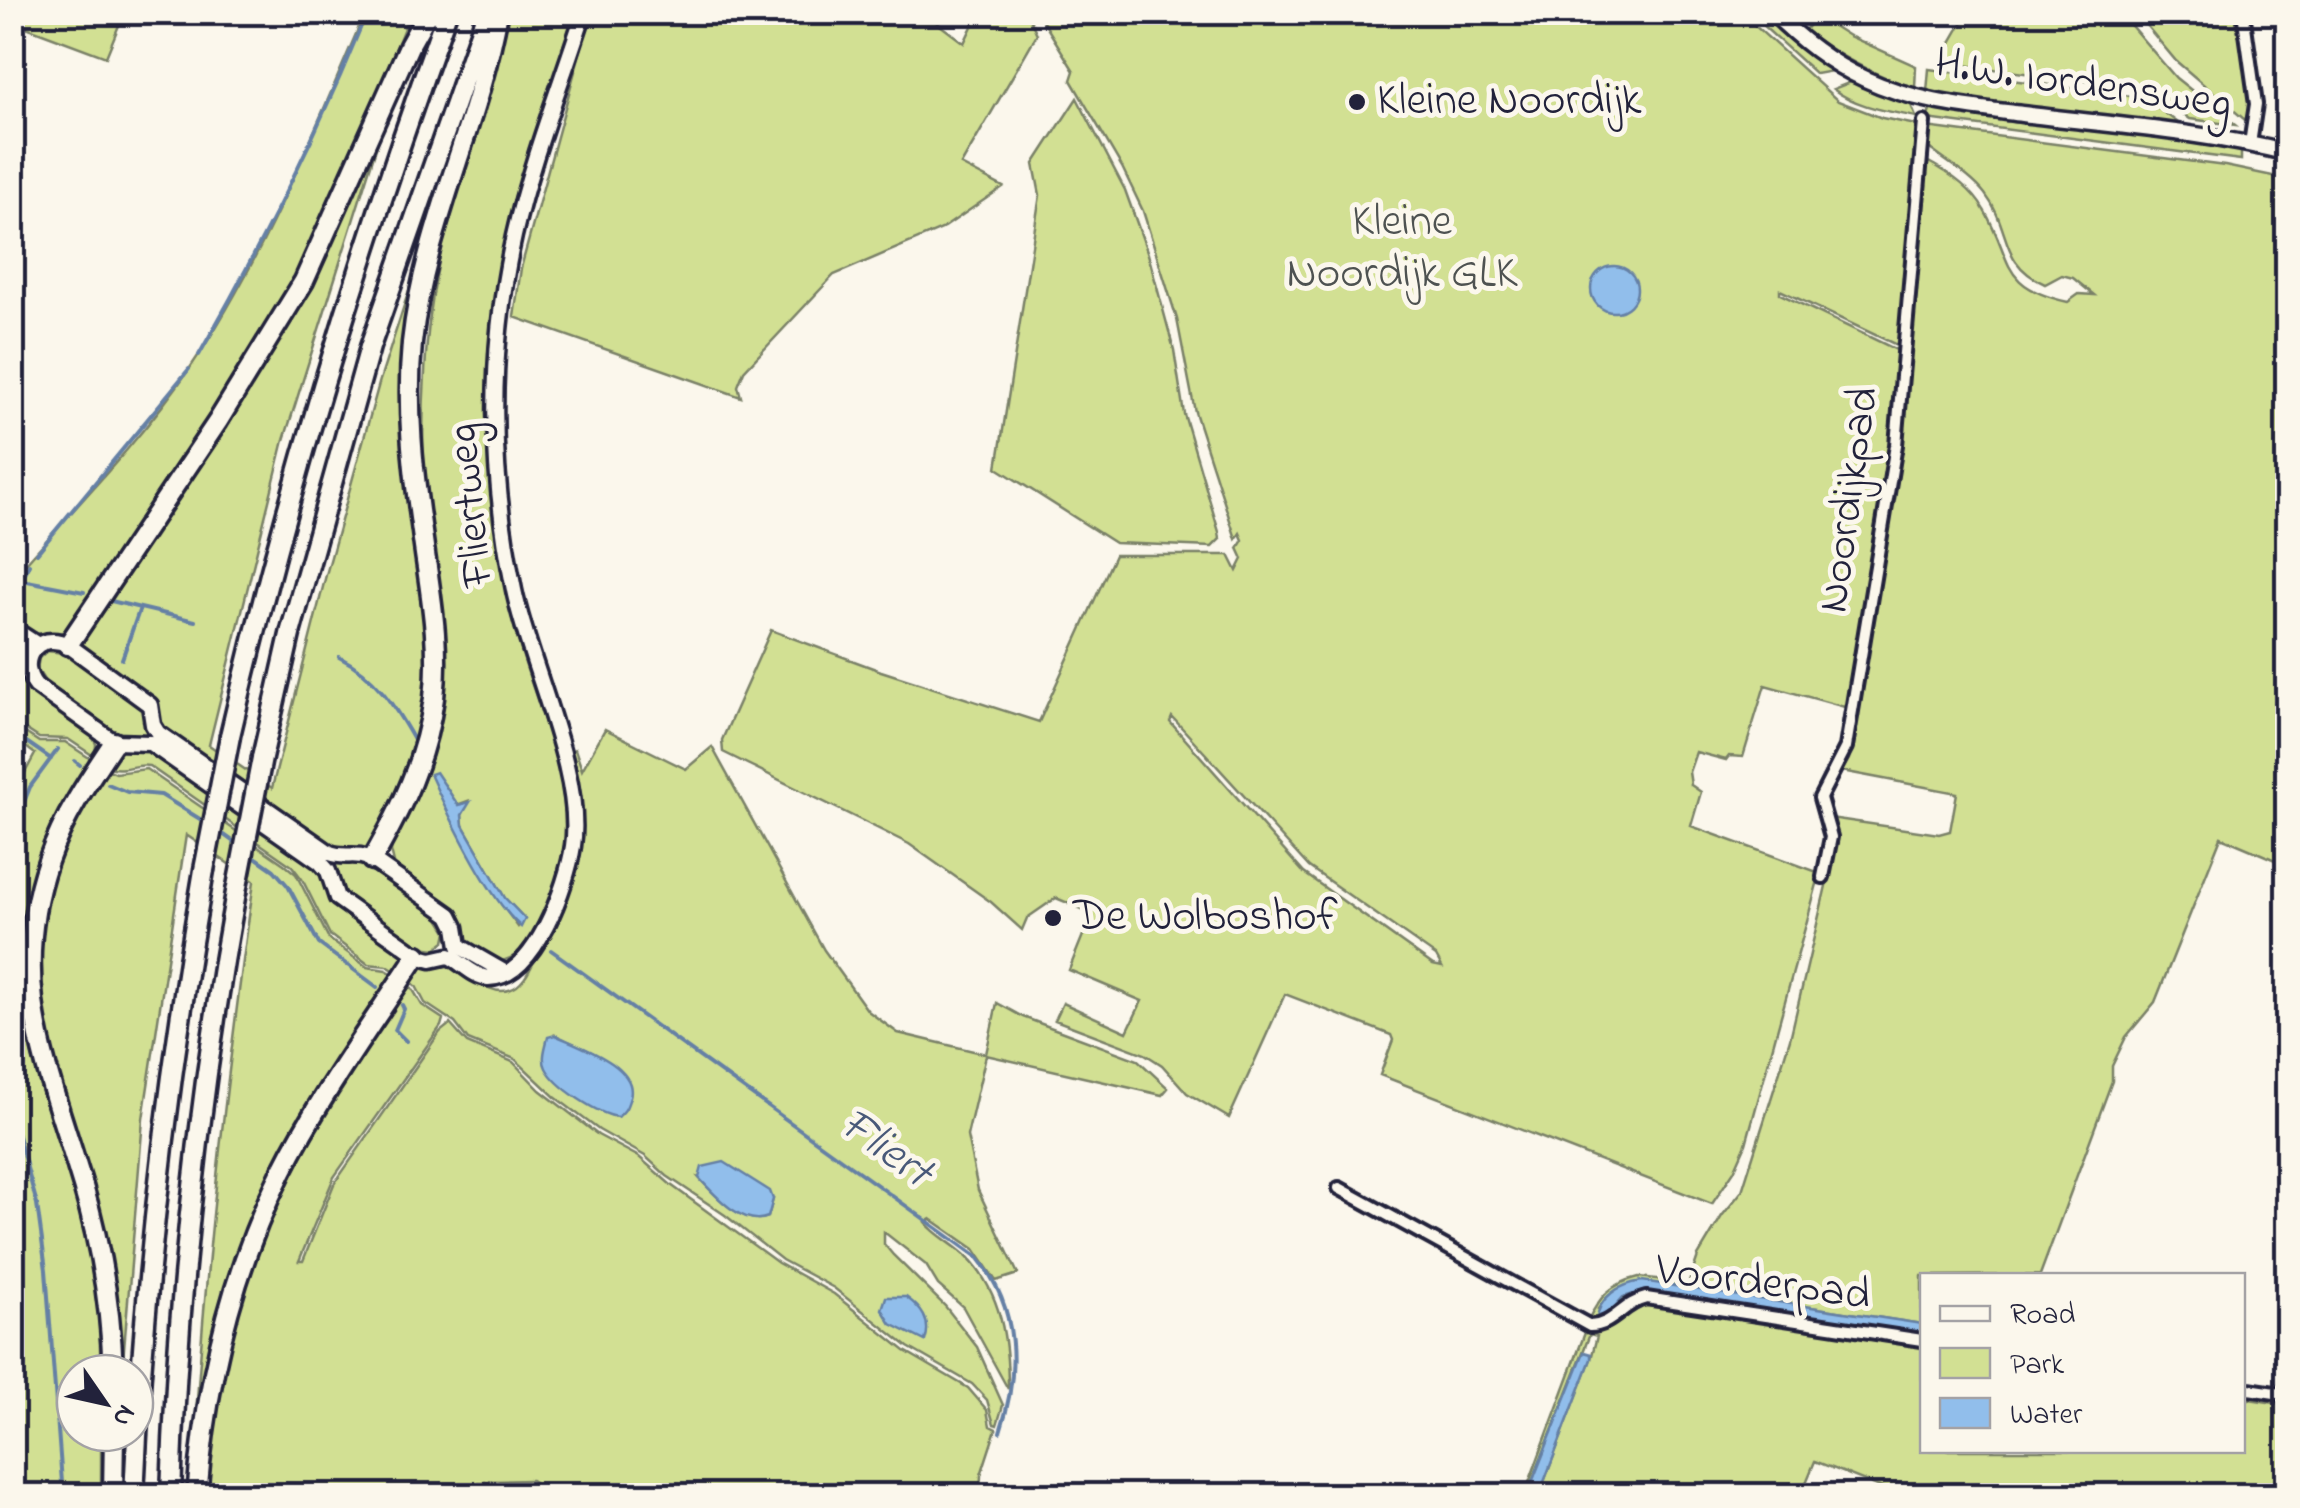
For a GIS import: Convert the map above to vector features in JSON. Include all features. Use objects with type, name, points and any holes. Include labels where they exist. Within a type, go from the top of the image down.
[{"type":"highway","points":[[68,645],[218,421],[304,281],[409,46],[428,12]]},
{"type":"highway","points":[[134,1496],[156,1198],[184,985],[230,736],[284,514],[332,352],[447,12]]},
{"type":"highway","points":[[171,1496],[176,1376],[190,1216],[223,964],[262,758],[305,578],[370,348],[488,12]]},
{"type":"highway","points":[[372,860],[416,774],[434,694],[434,616],[410,441],[412,346],[428,252],[489,62],[498,12]]},
{"type":"highway","points":[[111,1353],[102,1266],[82,1184],[38,1046],[30,956],[40,887],[55,842],[114,742]]},
{"type":"highway","points":[[197,1496],[215,1359],[253,1236],[306,1128],[417,955]]},
{"type":"highway","points":[[114,1453],[114,1496]]},
{"type":"main road","name":"Fliertweg","points":[[506,974],[527,957],[558,902],[574,845],[575,818],[569,778],[532,661],[508,556],[496,438],[500,322],[526,191],[584,12]]},
{"type":"main road","name":"H.W. Iordensweg","points":[[1772,12],[1829,60],[1902,94],[1963,106],[2250,144],[2288,153]]},
{"type":"main road","points":[[12,628],[33,650]]},
{"type":"main road","points":[[12,643],[33,650],[54,640],[68,645],[150,706],[154,738],[320,862],[328,871],[337,898],[417,955],[431,960],[454,958],[481,976],[506,974]]},
{"type":"main road","points":[[33,650],[27,670],[32,682],[114,742],[154,738],[330,853],[360,854],[372,860],[450,916],[456,927],[456,940],[444,956]]},
{"type":"main road","points":[[456,940],[474,956],[506,974]]},
{"type":"street","points":[[2243,12],[2256,104],[2250,144]]},
{"type":"street","name":"Noordijkpad","points":[[1822,877],[1831,837],[1820,798],[1848,735],[1896,444],[1924,122]]},
{"type":"street","name":"Voorderpad","points":[[1339,1188],[1590,1326],[1607,1324],[1630,1303],[1652,1299],[1920,1340]]},
{"type":"street","points":[[2245,1388],[2288,1395]]},
{"type":"street","points":[[2280,1496],[2288,1473]]},
{"type":"green space","points":[[12,13],[124,13],[106,57],[13,22]]},
{"type":"green space","points":[[365,13],[410,13],[329,206],[272,318],[76,627],[51,634],[21,627],[13,622],[12,570],[18,572],[129,447],[171,395],[217,326],[286,195]]},
{"type":"green space","points":[[511,13],[578,13],[539,124],[502,258],[492,323],[488,435],[497,538],[511,614],[557,762],[565,836],[559,874],[534,931],[519,952],[493,961],[482,956],[442,919],[395,867],[391,851],[427,772],[441,710],[443,649],[427,506],[423,411],[435,281],[468,146]],"holes":[[[431,774],[445,785],[457,805],[468,801],[462,815],[463,825],[505,898],[525,919],[518,927],[494,894]]]},
{"type":"green space","points":[[591,13],[924,13],[964,43],[976,18],[989,20],[989,16],[979,13],[1027,13],[1037,34],[961,165],[1003,187],[942,229],[834,275],[744,371],[738,386],[741,397],[514,317],[521,268]]},
{"type":"green space","name":"Kleine Noordijk GLK","points":[[1038,13],[1741,13],[1838,101],[1882,118],[1916,125],[1903,348],[1780,290],[1780,294],[1903,353],[1848,708],[1765,685],[1743,757],[1729,756],[1726,760],[1696,752],[1689,772],[1691,785],[1701,792],[1691,826],[1820,873],[1746,1144],[1712,1204],[1380,1075],[1393,1040],[1391,1035],[1285,994],[1229,1118],[1187,1093],[1162,1065],[1145,1054],[1055,1020],[1063,1003],[1127,1032],[1142,1001],[1069,970],[1092,913],[1056,898],[1027,918],[1022,930],[991,902],[909,844],[723,752],[722,740],[771,630],[881,671],[1039,722],[1115,555],[1229,555],[1237,571],[1243,559],[1238,548],[1243,540],[1240,533],[1236,539],[1195,412],[1177,319],[1143,211],[1071,80],[1074,71]],"holes":[[[1172,717],[1309,867],[1436,956],[1442,967],[1433,965],[1304,873],[1170,722]]]},
{"type":"green space","points":[[1749,13],[1763,13],[1832,71],[1816,74]]},
{"type":"green space","points":[[1968,13],[2120,13],[2176,78],[2235,125],[2190,119],[2148,89],[1947,63],[1949,46]]},
{"type":"green space","points":[[2136,13],[2238,13],[2252,103],[2245,120],[2176,61]]},
{"type":"green space","points":[[1816,15],[1849,36],[1916,66],[1915,88],[1830,49],[1805,30]]},
{"type":"green space","points":[[1929,69],[2145,98],[2186,129],[1942,97],[1927,92]]},
{"type":"green space","points":[[1851,82],[1911,105],[1916,117],[1862,104],[1833,89]]},
{"type":"green space","points":[[1077,98],[1125,190],[1148,254],[1174,350],[1184,414],[1219,532],[1220,539],[1212,547],[1115,543],[997,468],[1040,195],[1034,164]]},
{"type":"green space","points":[[1931,108],[2241,148],[2241,160],[1927,119]]},
{"type":"green space","points":[[378,126],[383,126],[284,440],[209,745],[272,788],[380,380],[419,259],[410,311],[433,669],[420,749],[370,851],[333,849],[162,728],[157,708],[75,643],[222,424]]},
{"type":"green space","points":[[1926,127],[2225,166],[2287,179],[2287,865],[2221,837],[2155,1002],[2126,1037],[2112,1066],[2112,1081],[2041,1273],[1920,1273],[1920,1324],[1687,1288],[1698,1256],[1742,1191],[1790,1039],[1833,856],[1835,839],[1830,818],[1939,834],[1950,831],[1957,793],[1842,771],[1849,759],[1907,392],[1925,160],[1973,194],[2011,269],[2029,288],[2068,302],[2079,294],[2094,295],[2073,278],[2062,275],[2045,284],[2030,276],[2012,256],[1985,194],[1929,148]]},
{"type":"green space","points":[[12,647],[21,663],[91,734],[96,744],[95,757],[68,739],[39,738],[13,721]]},
{"type":"green space","points":[[67,649],[144,704],[152,733],[334,862],[360,859],[443,916],[440,920],[447,931],[445,941],[435,949],[421,947],[418,951],[341,897],[334,882],[150,737],[117,738],[41,684],[44,680],[37,669],[39,658],[47,651],[63,653]]},
{"type":"green space","points":[[13,725],[39,742],[65,742],[94,761],[57,819],[36,868],[28,899],[22,962],[32,1056],[83,1222],[98,1306],[100,1353],[55,1353],[55,1453],[101,1453],[101,1495],[13,1495],[12,797],[35,754],[13,737]]},
{"type":"green space","points":[[605,729],[686,769],[712,747],[824,950],[868,1011],[898,1033],[986,1054],[997,1003],[1023,1017],[1138,1060],[1168,1088],[1162,1095],[986,1055],[967,1136],[978,1190],[1018,1274],[996,1281],[974,1249],[931,1219],[925,1222],[967,1257],[988,1286],[1001,1319],[1008,1389],[963,1307],[938,1285],[926,1265],[884,1232],[884,1244],[945,1306],[977,1347],[1003,1405],[997,1425],[987,1400],[972,1384],[908,1347],[834,1288],[782,1260],[645,1156],[599,1130],[555,1097],[515,1059],[468,1040],[455,1023],[425,1003],[407,978],[423,966],[438,963],[451,965],[497,991],[514,988],[523,980],[564,903],[577,856],[579,808],[569,751],[575,749],[582,770]],"holes":[[[555,1035],[598,1056],[622,1076],[628,1088],[627,1101],[618,1117],[568,1089],[558,1068]],[[699,1178],[773,1199],[768,1217],[739,1214]]]},
{"type":"green space","points":[[116,748],[149,750],[317,864],[334,903],[410,957],[400,974],[387,966],[368,964],[330,935],[292,866],[149,766],[116,769],[106,765]]},
{"type":"green space","points":[[104,768],[116,773],[146,769],[296,874],[329,939],[367,967],[398,977],[264,1200],[191,1495],[216,1187],[254,881],[186,835],[143,1119],[124,1353],[117,1353],[43,1044],[37,935],[60,844]]},
{"type":"green space","points":[[405,982],[422,1005],[443,1019],[441,1026],[334,1177],[299,1261],[303,1261],[334,1184],[440,1032],[450,1024],[467,1043],[513,1062],[540,1090],[598,1135],[639,1157],[778,1263],[834,1294],[905,1351],[968,1388],[987,1410],[990,1426],[996,1429],[981,1475],[980,1495],[556,1496],[531,1480],[491,1481],[400,1496],[207,1496],[224,1371],[259,1250],[301,1158]]},
{"type":"green space","points":[[1639,1277],[1682,1282],[1679,1287],[1624,1287],[1598,1309],[1606,1314],[1622,1300],[1639,1293],[1678,1297],[1651,1296],[1605,1322],[1587,1322],[1607,1292]]},
{"type":"green space","points":[[1654,1302],[1920,1343],[1920,1453],[2245,1453],[2245,1398],[2287,1405],[2287,1443],[2273,1495],[1900,1495],[1815,1461],[1801,1495],[1539,1495],[1591,1359],[1597,1336],[1590,1334],[1524,1496],[1586,1330],[1604,1326]]},
{"type":"water","points":[[1614,266],[1630,273],[1637,289],[1630,305],[1614,312],[1598,305],[1591,289],[1598,273]]},
{"type":"water","points":[[436,772],[458,805],[470,802],[462,815],[463,825],[505,898],[525,919],[521,927],[508,914],[470,855],[430,774]]},
{"type":"water","points":[[555,1035],[604,1058],[625,1076],[630,1097],[618,1117],[589,1105],[551,1075],[544,1057],[548,1037]]},
{"type":"water","points":[[724,1162],[770,1191],[773,1199],[768,1217],[739,1214],[699,1178],[702,1167]]},
{"type":"water","points":[[1642,1281],[1920,1324],[1920,1333],[1644,1291],[1623,1297],[1604,1319],[1597,1320],[1606,1298],[1626,1285]]},
{"type":"water","points":[[886,1297],[906,1297],[916,1306],[926,1321],[925,1341],[891,1324],[882,1309]]},
{"type":"water","points":[[1584,1352],[1591,1354],[1591,1359],[1539,1495],[1527,1495]]},
{"type":"waterway","points":[[199,355],[289,186],[367,12]]},
{"type":"waterway","points":[[37,553],[189,369]]},
{"type":"waterway","points":[[22,580],[29,564]]},
{"type":"waterway","name":"Fliert","points":[[12,574],[22,580],[84,592]]},
{"type":"waterway","name":"Fliert","points":[[111,601],[195,621]]},
{"type":"waterway","points":[[122,659],[140,608]]},
{"type":"waterway","name":"Fliert","points":[[339,657],[364,673],[383,692],[414,740]]},
{"type":"waterway","points":[[12,732],[51,759]]},
{"type":"waterway","points":[[12,832],[30,787],[58,749]]},
{"type":"waterway","points":[[75,761],[80,765]]},
{"type":"waterway","points":[[108,784],[127,792],[161,795],[208,824]]},
{"type":"waterway","points":[[220,832],[241,847]]},
{"type":"waterway","points":[[248,852],[274,870],[288,886],[319,944],[377,987]]},
{"type":"waterway","name":"Fliert","points":[[551,950],[977,1257],[1001,1297],[1012,1341],[1011,1386],[1000,1432]]},
{"type":"waterway","points":[[402,1005],[404,1009],[395,1030],[406,1041]]},
{"type":"waterway","points":[[12,1114],[37,1204],[46,1270],[63,1496]]},
{"type":"place","name":"Kleine Noordijk","points":[[1357,102]]},
{"type":"place","name":"De Wolboshof","points":[[1053,918]]}]
